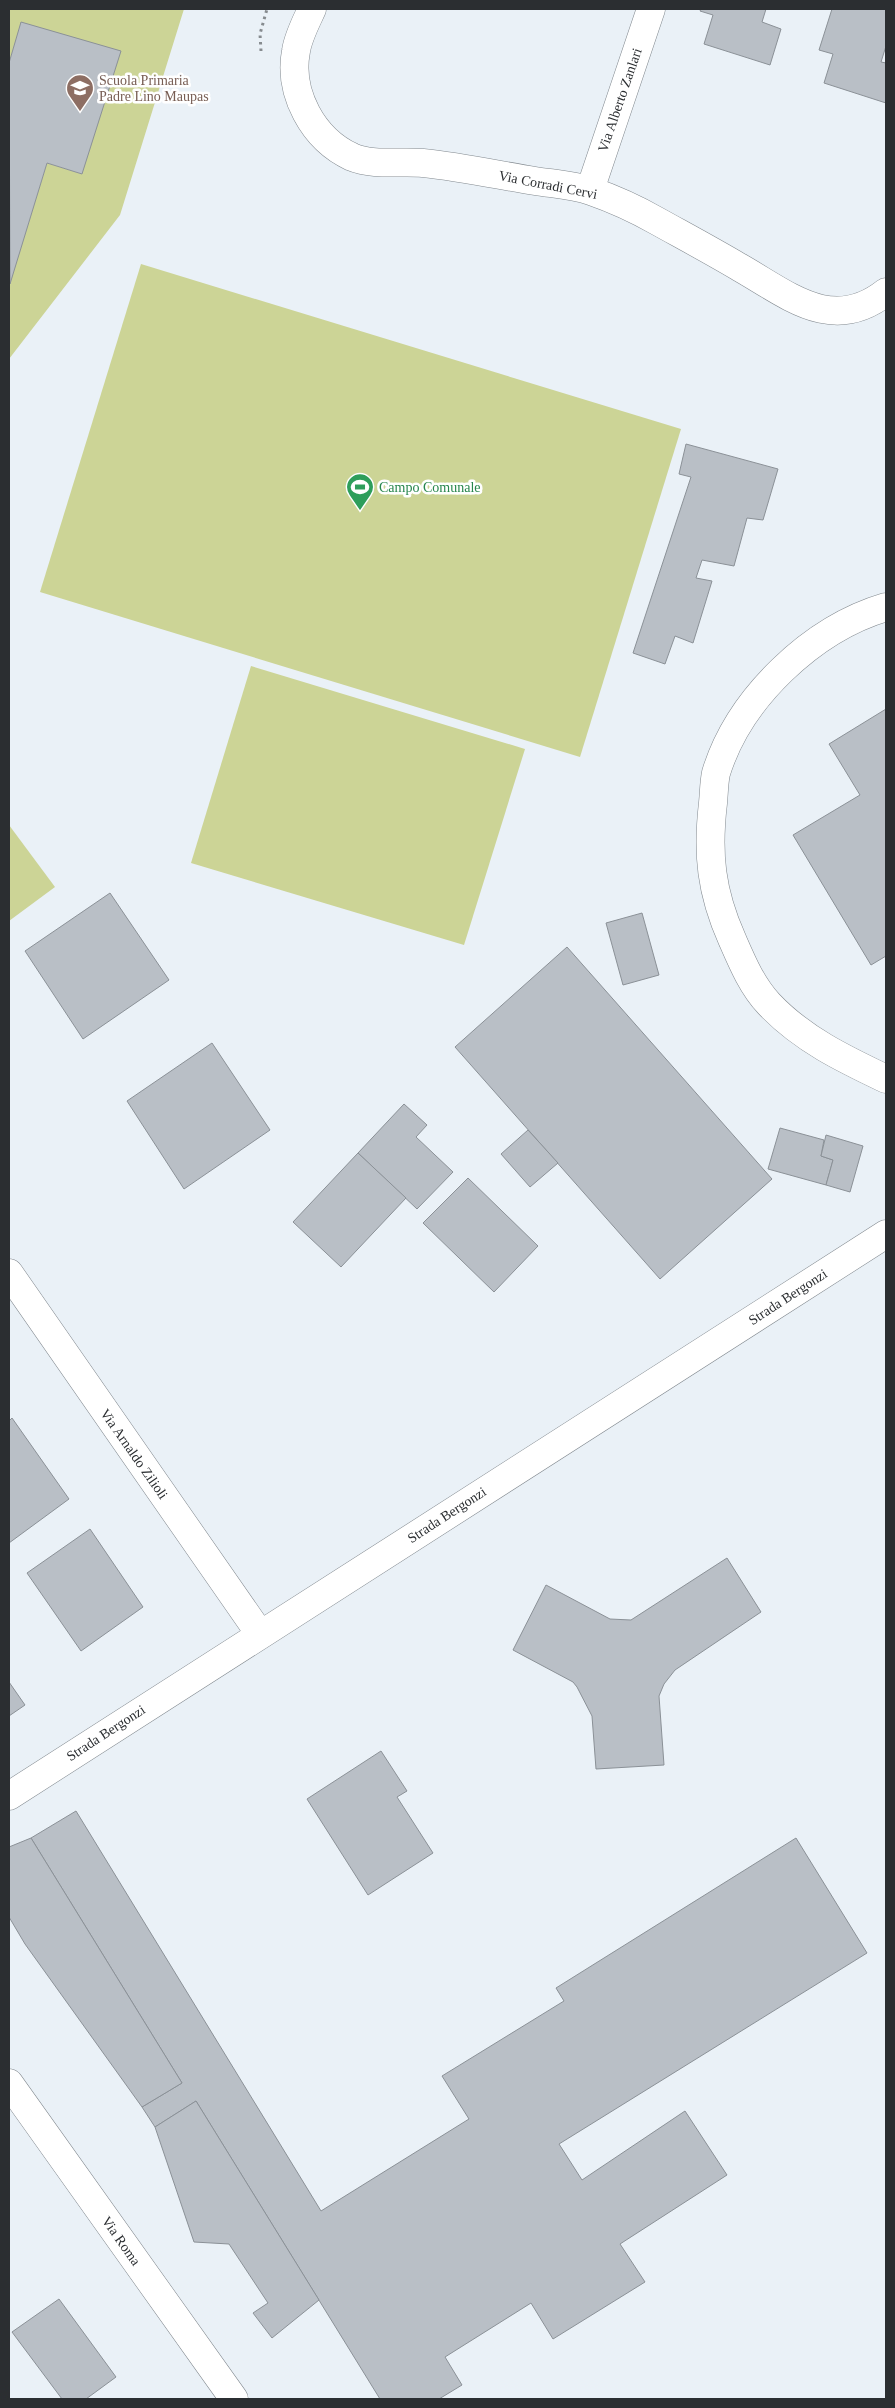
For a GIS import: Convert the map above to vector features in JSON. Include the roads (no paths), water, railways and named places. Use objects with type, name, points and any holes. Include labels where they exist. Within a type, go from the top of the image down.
[{"type":"street","name":"Via Corradi Cervi","points":[[312,9],[296,50],[294,70],[298,97],[320,132],[353,157],[368,161],[423,163],[590,190],[632,207],[707,248],[792,300],[817,308],[838,310],[860,307],[886,292]]},
{"type":"street","name":"Via Alberto Zanlari","points":[[590,190],[651,9]]},
{"type":"street","points":[[886,607],[867,612],[816,642],[784,667],[757,698],[735,731],[716,773],[710,829],[711,876],[725,923],[747,974],[769,1004],[802,1035],[886,1079]]},
{"type":"street","name":"Strada Bergonzi","points":[[9,1796],[886,1234]]},
{"type":"street","name":"Via Arnaldo Zilioli","points":[[9,1273],[260,1634]]},
{"type":"street","name":"Via Roma","points":[[9,2082],[234,2399]]},
{"type":"place","name":"Scuola Primaria Padre Lino Maupas","points":[[80,112]]},
{"type":"place","name":"Campo Comunale","points":[[360,511]]}]
